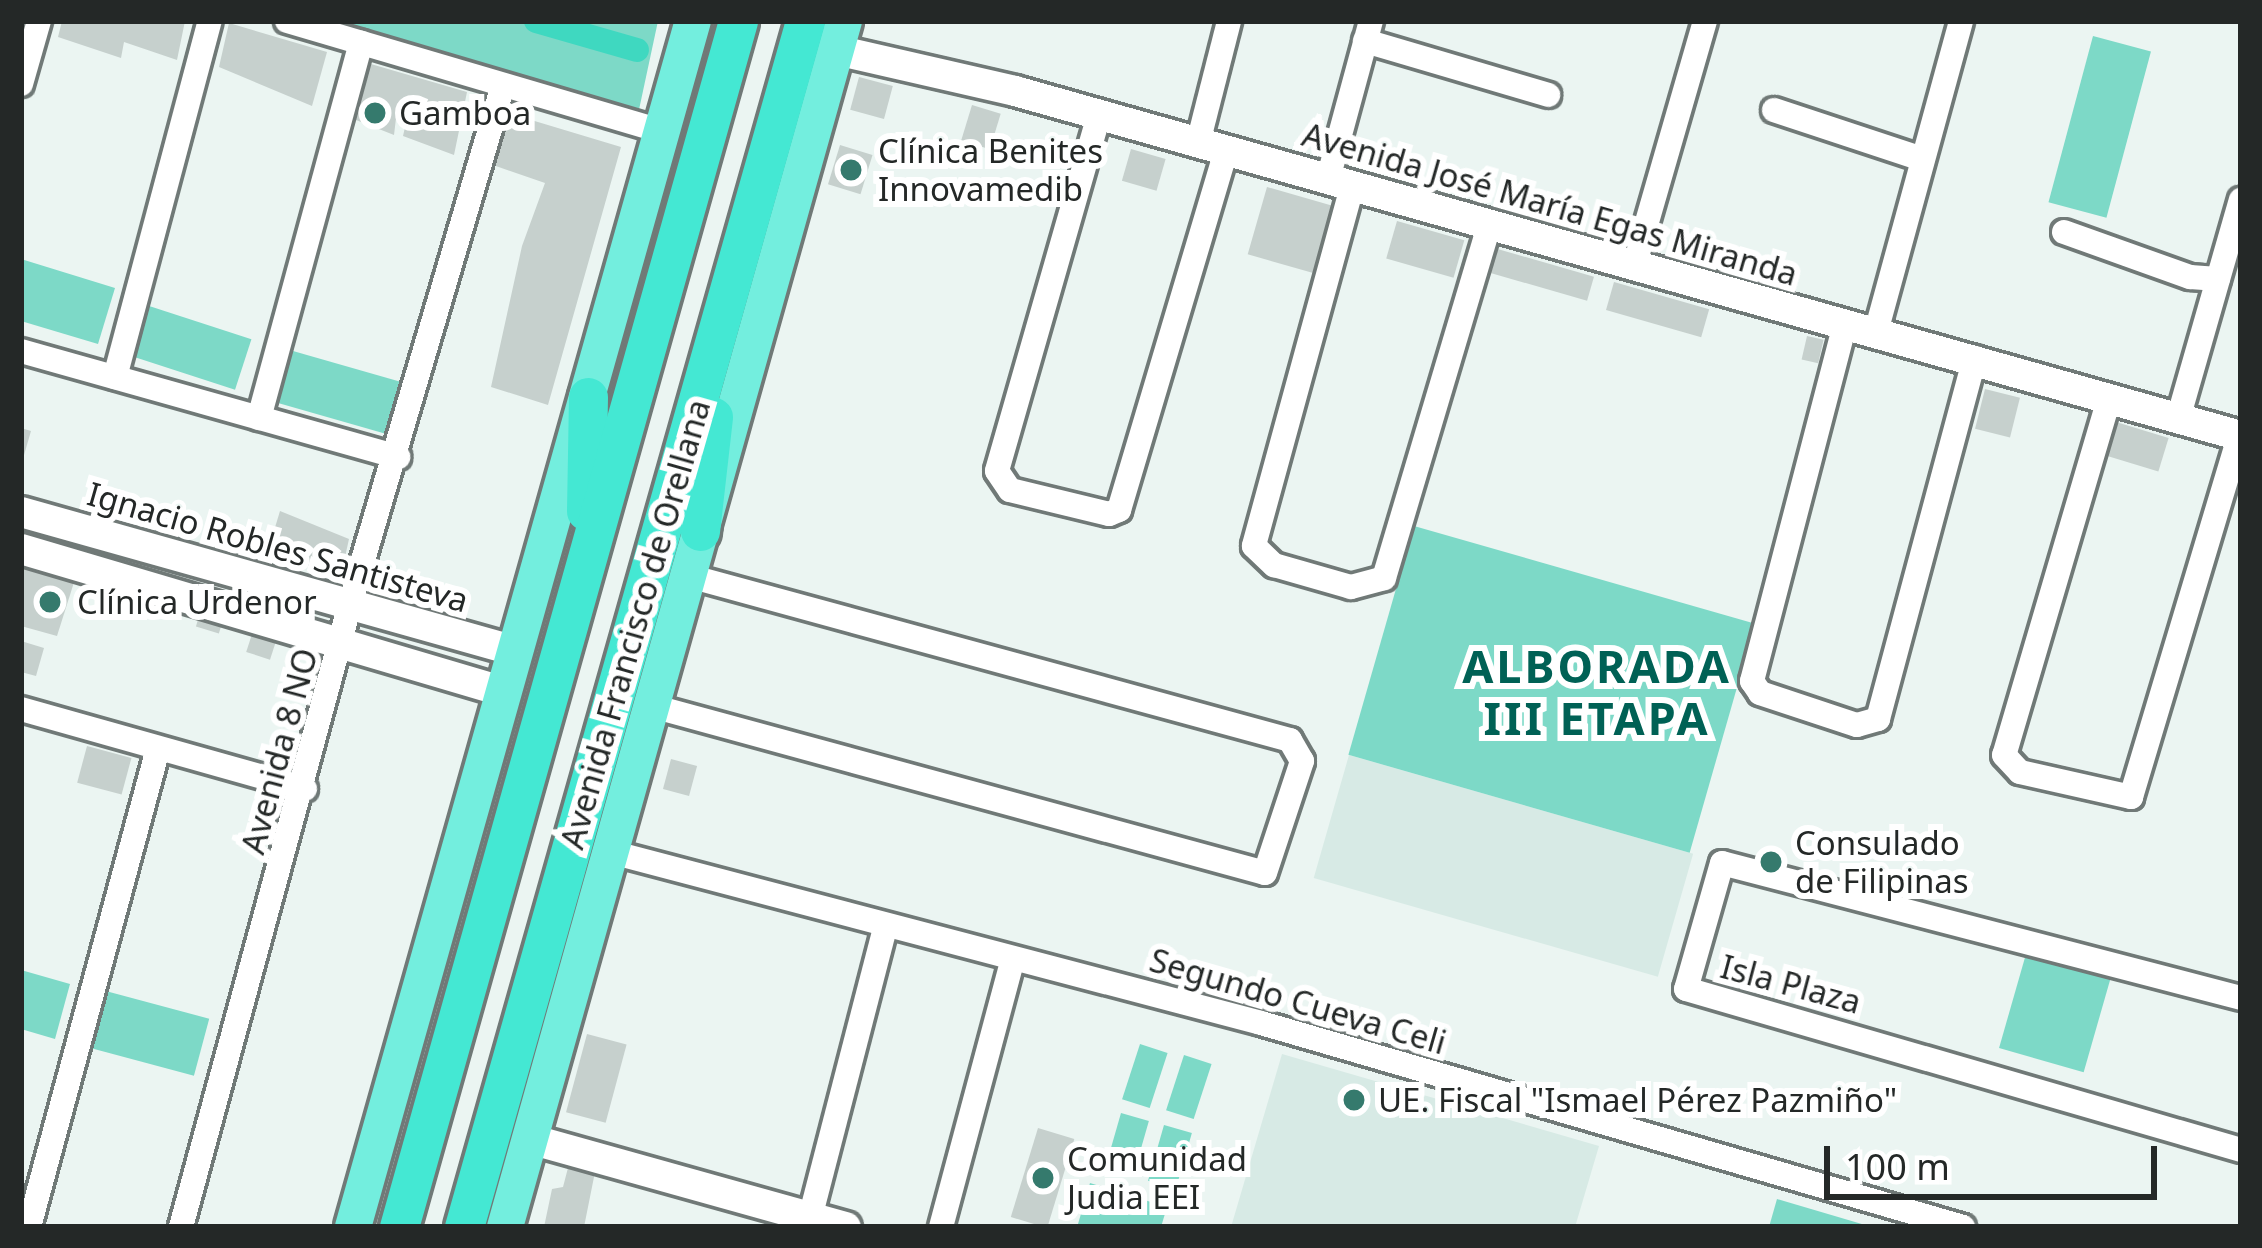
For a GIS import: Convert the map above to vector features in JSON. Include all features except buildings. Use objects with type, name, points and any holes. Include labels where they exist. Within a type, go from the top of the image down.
[{"type":"highway","name":"Avenida Francisco de Orellana","points":[[399,1227],[738,21]]},
{"type":"highway","name":"Avenida Francisco de Orellana","points":[[464,1227],[805,21]]},
{"type":"highway","points":[[700,531],[726,298]]},
{"type":"highway","points":[[586,565],[588,397]]},
{"type":"main road","points":[[353,1227],[693,21]]},
{"type":"main road","name":"Avenida Francisco de Orellana","points":[[505,1227],[840,35]]},
{"type":"street","points":[[21,84],[39,21]]},
{"type":"street","points":[[115,377],[210,21]]},
{"type":"street","points":[[287,21],[663,132]]},
{"type":"street","points":[[1099,115],[998,471],[1010,490],[1109,514],[1118,510],[1212,147],[1229,21]]},
{"type":"street","points":[[1634,267],[1705,21]]},
{"type":"street","points":[[1876,332],[1961,21]]},
{"type":"street","points":[[1489,225],[1384,578],[1370,588],[1274,565],[1254,547],[1340,183],[1368,31],[1549,95]]},
{"type":"street","name":"Avenida José María Egas Miranda","points":[[840,35],[1099,115],[2240,436]]},
{"type":"street","points":[[259,418],[361,43]]},
{"type":"street","name":"Avenida 8 NO","points":[[181,1227],[304,788],[350,604],[398,457],[503,85]]},
{"type":"street","points":[[1774,110],[1922,159]]},
{"type":"street","points":[[2178,418],[2241,200]]},
{"type":"street","points":[[2064,232],[2190,278],[2218,279]]},
{"type":"street","points":[[1845,323],[1752,681],[1760,693],[1857,725],[1878,719],[1976,358]]},
{"type":"street","points":[[21,351],[398,457]]},
{"type":"street","points":[[2109,399],[2004,755],[2020,772],[2131,796],[2240,436]]},
{"type":"street","name":"Ignacio Robles Santisteva","points":[[21,512],[516,651]]},
{"type":"street","points":[[21,549],[505,692]]},
{"type":"street","points":[[652,706],[1265,873],[1301,761],[1290,740],[689,576]]},
{"type":"street","points":[[21,710],[304,788]]},
{"type":"street","points":[[29,1227],[158,748]]},
{"type":"street","name":"Segundo Cueva Celi","points":[[611,852],[1013,958],[1963,1227]]},
{"type":"street","name":"Isla Plaza","points":[[2241,998],[1723,862],[1686,989],[2241,1150]]},
{"type":"street","points":[[810,1218],[884,927]]},
{"type":"street","points":[[941,1227],[1013,958]]},
{"type":"street","points":[[530,1139],[846,1227]]},
{"type":"shaded area","points":[[1349,755],[1693,854],[1658,977],[1314,878]]},
{"type":"shaded area","name":"UE. Fiscal \"Ismael Pérez Pazmiño\"","points":[[1282,1054],[1599,1146],[1575,1227],[1231,1227]]},
{"type":"green space","points":[[326,21],[658,21],[637,119]]},
{"type":"green space","points":[[2093,36],[2151,52],[2106,218],[2048,202]]},
{"type":"green space","points":[[21,259],[115,288],[98,344],[21,321]]},
{"type":"green space","points":[[143,304],[251,339],[235,390],[127,354]]},
{"type":"green space","points":[[286,349],[400,382],[386,434],[271,401]]},
{"type":"green space","points":[[1414,526],[1755,624],[1690,853],[1348,755]]},
{"type":"green space","points":[[2028,947],[2113,971],[2084,1072],[1999,1048]]},
{"type":"green space","points":[[21,970],[70,984],[55,1039],[21,1029]]},
{"type":"green space","points":[[102,990],[209,1019],[194,1076],[87,1047]]},
{"type":"green space","points":[[1140,1044],[1168,1053],[1150,1108],[1122,1099]]},
{"type":"green space","points":[[1184,1055],[1212,1064],[1194,1119],[1166,1110]]},
{"type":"green space","points":[[1121,1113],[1149,1121],[1133,1177],[1105,1169]]},
{"type":"green space","points":[[1164,1125],[1192,1133],[1176,1189],[1148,1181]]},
{"type":"green space","points":[[1090,1183],[1167,1207],[1161,1227],[1078,1224]]},
{"type":"green space","points":[[1777,1199],[1872,1227],[1769,1227]]},
{"type":"waterway","points":[[536,21],[637,50]]},
{"type":"place","name":"Gamboa","points":[[375,113]]},
{"type":"place","name":"Clínica Benites Innovamedib","points":[[851,170]]},
{"type":"place","name":"Clínica Urdenor","points":[[50,602]]},
{"type":"place","name":"Consulado de Filipinas","points":[[1771,862]]},
{"type":"place","name":"UE. Fiscal \"Ismael Pérez Pazmiño\"","points":[[1354,1100]]},
{"type":"place","name":"Comunidad Judia EEI","points":[[1043,1178]]},
{"type":"district","name":"ALBORADA III ETAPA","points":[[1597,692]]}]
